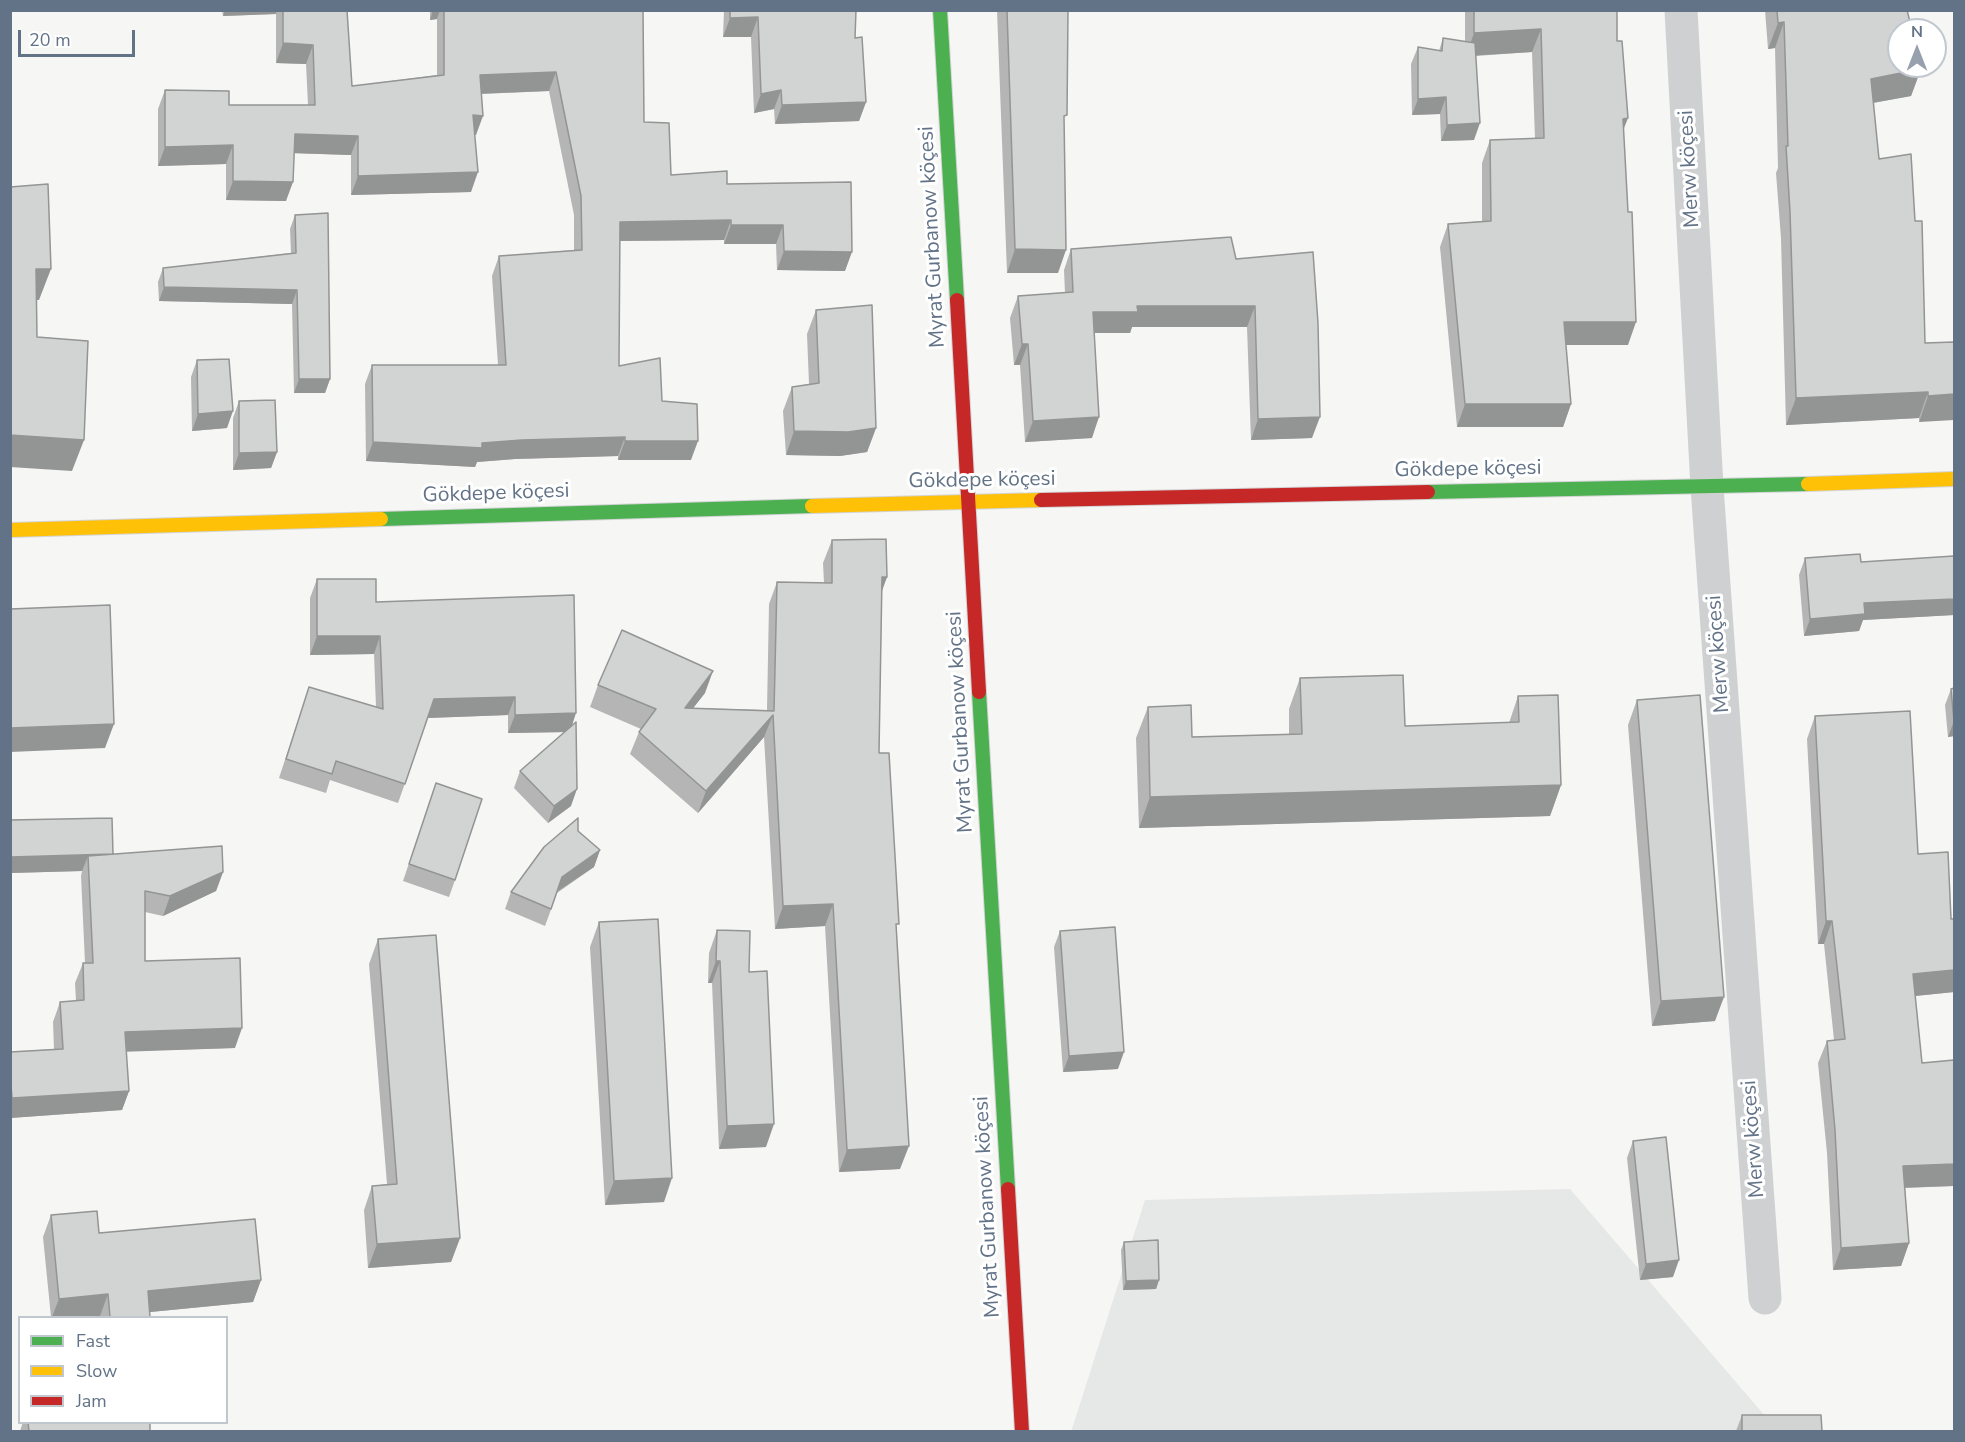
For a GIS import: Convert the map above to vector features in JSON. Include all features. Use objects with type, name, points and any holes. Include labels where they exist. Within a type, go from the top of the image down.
[{"type":"street","name":"Myrat Gurbanow köçesi","points":[[940,10],[1022,1431]]},
{"type":"street","name":"Merw köçesi","points":[[1681,10],[1707,486],[1765,1298]]},
{"type":"street","name":"Gökdepe köçesi","points":[[10,530],[969,501],[1954,479]]},
{"type":"shaded area","points":[[1570,1189],[1778,1431],[1071,1432],[1145,1200]]},
{"type":"building","points":[[283,10],[347,10],[352,86],[444,75],[444,10],[643,10],[644,122],[669,123],[671,175],[727,171],[727,184],[851,182],[852,252],[784,251],[783,225],[731,225],[731,220],[620,222],[619,366],[660,358],[662,401],[697,404],[698,441],[625,441],[625,437],[522,440],[482,443],[482,448],[373,442],[372,365],[506,365],[499,256],[582,250],[581,196],[556,72],[480,75],[483,116],[473,115],[478,172],[358,176],[358,136],[295,134],[293,182],[233,181],[233,145],[165,147],[165,90],[229,91],[229,105],[315,105],[313,45],[283,43]]},
{"type":"building","points":[[730,10],[856,10],[855,38],[862,37],[866,102],[782,105],[781,90],[761,94],[758,17],[730,18]]},
{"type":"building","points":[[1007,10],[1068,10],[1067,115],[1064,116],[1066,250],[1015,249]]},
{"type":"building","points":[[1474,10],[1617,10],[1617,41],[1622,41],[1628,118],[1623,119],[1628,212],[1632,212],[1636,322],[1564,322],[1571,404],[1465,404],[1448,224],[1491,221],[1490,140],[1544,138],[1541,29],[1474,33]]},
{"type":"building","points":[[1777,10],[1907,10],[1909,18],[1887,18],[1887,76],[1871,79],[1879,159],[1911,154],[1915,221],[1922,221],[1925,343],[1954,342],[1954,394],[1928,396],[1928,392],[1796,398],[1786,146],[1788,146],[1784,22],[1778,23]]},
{"type":"building","points":[[1443,38],[1475,43],[1480,123],[1447,125],[1446,97],[1418,99],[1418,47],[1442,51]]},
{"type":"building","points":[[48,184],[51,269],[36,269],[37,337],[88,341],[84,440],[10,435],[10,187]]},
{"type":"building","points":[[328,213],[330,379],[299,379],[297,290],[164,287],[163,268],[296,253],[295,215]]},
{"type":"building","points":[[1231,237],[1236,259],[1313,252],[1318,323],[1320,417],[1258,419],[1255,306],[1137,306],[1138,312],[1093,312],[1099,417],[1033,421],[1028,344],[1022,344],[1018,296],[1073,292],[1071,249]]},
{"type":"building","points":[[872,305],[876,428],[848,432],[794,431],[792,387],[819,383],[816,310]]},
{"type":"building","points":[[229,359],[233,411],[198,414],[197,360]]},
{"type":"building","points":[[275,400],[277,452],[239,453],[239,401]]},
{"type":"building","points":[[886,539],[887,577],[882,577],[879,753],[889,753],[909,1146],[847,1150],[833,904],[783,906],[773,715],[706,791],[639,732],[656,709],[598,685],[622,630],[713,671],[685,708],[774,711],[777,582],[832,583],[832,540]]},
{"type":"building","points":[[1860,554],[1861,562],[1954,556],[1954,599],[1864,603],[1865,614],[1810,619],[1805,558]]},
{"type":"building","points":[[317,579],[376,579],[376,602],[574,595],[576,713],[515,715],[515,697],[434,699],[405,784],[336,761],[332,774],[286,759],[309,687],[383,709],[380,636],[317,636]]},
{"type":"building","points":[[110,605],[114,724],[10,728],[10,609]]},
{"type":"building","points":[[1403,675],[1405,726],[1519,722],[1518,696],[1558,695],[1561,785],[1150,797],[1148,707],[1191,705],[1192,737],[1302,734],[1300,678]]},
{"type":"building","points":[[1954,688],[1954,721],[1951,689]]},
{"type":"building","points":[[1700,695],[1724,997],[1661,1001],[1637,700]]},
{"type":"building","points":[[1910,711],[1918,854],[1948,852],[1951,919],[1954,919],[1954,970],[1913,974],[1922,1063],[1954,1060],[1954,1164],[1903,1166],[1909,1243],[1841,1248],[1835,1130],[1827,1041],[1845,1039],[1832,921],[1826,921],[1815,716]]},
{"type":"building","points":[[576,722],[577,789],[554,806],[520,771]]},
{"type":"building","points":[[436,783],[482,799],[455,880],[409,864]]},
{"type":"building","points":[[112,818],[113,854],[11,857],[10,820]]},
{"type":"building","points":[[578,818],[578,831],[600,850],[562,877],[551,909],[511,892],[544,847]]},
{"type":"building","points":[[222,846],[223,872],[170,896],[145,891],[145,961],[240,958],[242,1028],[125,1032],[129,1091],[12,1098],[10,1052],[63,1049],[60,1002],[84,1000],[83,963],[93,963],[88,856]]},
{"type":"building","points":[[658,919],[672,1178],[614,1181],[599,922]]},
{"type":"building","points":[[1115,927],[1124,1052],[1069,1056],[1060,931]]},
{"type":"building","points":[[717,930],[750,931],[749,972],[767,971],[774,1124],[727,1126],[720,961],[716,961]]},
{"type":"building","points":[[436,935],[460,1238],[377,1244],[372,1186],[397,1184],[378,939]]},
{"type":"building","points":[[1666,1137],[1679,1260],[1646,1264],[1633,1141]]},
{"type":"building","points":[[97,1211],[99,1233],[255,1219],[261,1280],[148,1291],[150,1316],[110,1316],[108,1294],[59,1299],[51,1215]]},
{"type":"building","points":[[1158,1240],[1159,1280],[1126,1281],[1124,1242]]},
{"type":"building","points":[[1742,1415],[1821,1415],[1822,1431],[1742,1431]]},
{"type":"building","points":[[28,1424],[150,1424],[150,1431],[29,1431]]},
{"type":"traffic: fast","points":[[940,10],[957,300]]},
{"type":"traffic: fast","points":[[1428,492],[1808,484]]},
{"type":"traffic: fast","points":[[381,519],[812,506]]},
{"type":"traffic: fast","points":[[979,692],[1008,1189]]},
{"type":"traffic: slow","points":[[1808,484],[1954,479]]},
{"type":"traffic: slow","points":[[812,506],[1041,500]]},
{"type":"traffic: slow","points":[[10,530],[381,519]]},
{"type":"traffic: jam","points":[[957,300],[979,692]]},
{"type":"traffic: jam","points":[[1041,500],[1428,492]]},
{"type":"traffic: jam","points":[[1008,1189],[1022,1432]]}]
